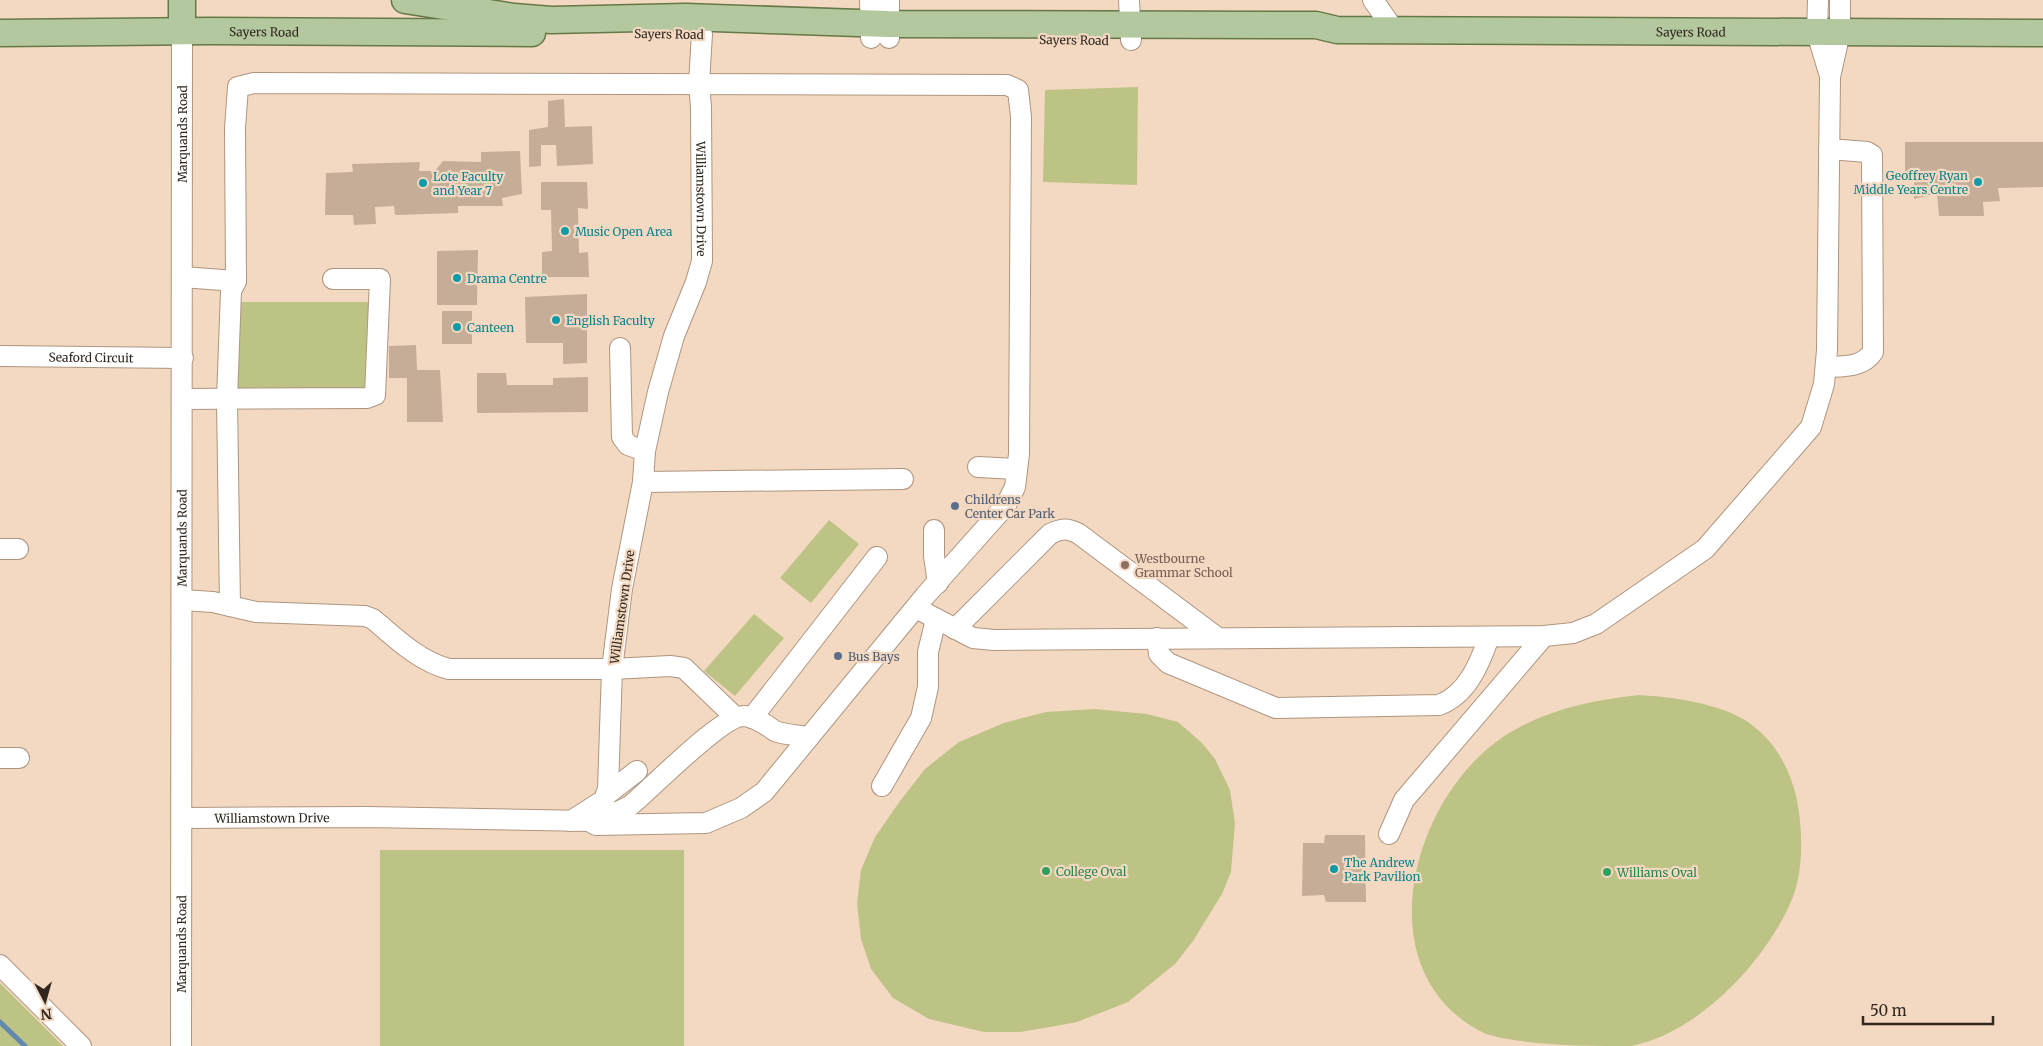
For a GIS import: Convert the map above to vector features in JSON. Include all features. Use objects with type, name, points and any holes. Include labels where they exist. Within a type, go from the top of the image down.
[{"type":"main road","points":[[182,0],[182,31]]},
{"type":"main road","name":"Sayers Road","points":[[404,0],[514,17],[551,20],[631,17],[1316,25],[1346,30],[2043,33]]},
{"type":"main road","points":[[551,20],[584,25],[693,26],[702,34]]},
{"type":"main road","name":"Sayers Road","points":[[0,33],[182,31],[702,34],[880,20]]},
{"type":"street","points":[[1346,30],[1372,0],[1394,30]]},
{"type":"street","points":[[916,608],[973,638],[994,640],[1544,636],[1573,633],[1596,624],[1705,549],[1811,427],[1824,384],[1826,367],[1830,77],[1829,32],[1818,0]]},
{"type":"street","points":[[1829,32],[1840,0]]},
{"type":"street","name":"Marquands Road","points":[[181,1046],[182,31]]},
{"type":"street","name":"Williamstown Drive","points":[[182,818],[367,817],[580,821],[613,815],[630,805],[717,730],[743,718],[684,668],[670,666],[612,669],[622,589],[643,482],[645,451],[658,392],[671,345],[696,282],[702,261],[701,107],[698,83],[702,34]]},
{"type":"street","points":[[230,606],[227,399],[230,291],[236,281],[236,92],[238,87],[246,84],[698,83],[794,86],[1007,85],[1018,90],[1021,117],[1019,454],[1015,487],[1006,505],[916,608],[764,792],[741,808],[706,822],[596,825],[580,821]]},
{"type":"street","points":[[1826,367],[1858,365],[1868,360],[1873,352],[1872,155],[1867,152],[1829,149]]},
{"type":"street","points":[[182,277],[236,281]]},
{"type":"street","points":[[183,399],[367,398],[375,395],[380,280],[333,279]]},
{"type":"street","points":[[620,348],[622,437],[628,445],[645,451]]},
{"type":"street","name":"Seaford Circuit","points":[[0,356],[183,358]]},
{"type":"street","points":[[978,467],[1017,469]]},
{"type":"street","points":[[643,482],[903,479]]},
{"type":"street","points":[[956,629],[1050,534],[1061,529],[1079,534],[1218,638]]},
{"type":"street","points":[[934,530],[934,556],[938,583]]},
{"type":"street","points":[[809,737],[777,732],[766,724],[743,718],[877,557]]},
{"type":"street","points":[[182,600],[213,602],[256,612],[365,616],[373,619],[423,658],[436,666],[449,669],[612,669],[606,795],[604,800],[580,821]]},
{"type":"street","points":[[882,786],[921,718],[928,687],[928,652],[936,619]]},
{"type":"street","points":[[1157,638],[1160,654],[1168,663],[1276,708],[1439,706],[1451,701],[1480,666],[1489,636]]},
{"type":"street","points":[[1389,834],[1404,800],[1544,636]]},
{"type":"street","points":[[777,732],[791,760]]},
{"type":"street","points":[[606,795],[637,771]]},
{"type":"street","points":[[0,965],[81,1046]]},
{"type":"green space","points":[[1138,87],[1137,185],[1043,182],[1045,90]]},
{"type":"green space","points":[[238,302],[368,302],[368,379],[364,388],[238,388]]},
{"type":"green space","points":[[829,520],[859,544],[811,603],[780,578]]},
{"type":"green space","points":[[754,614],[784,638],[735,696],[704,671]]},
{"type":"green space","name":"Williams Oval","points":[[1639,695],[1681,699],[1724,710],[1758,729],[1774,747],[1786,766],[1794,788],[1800,826],[1800,866],[1795,892],[1790,904],[1763,950],[1726,993],[1680,1027],[1656,1039],[1631,1046],[1576,1045],[1520,1041],[1486,1034],[1448,1007],[1424,972],[1413,931],[1414,887],[1424,843],[1444,802],[1470,765],[1503,737],[1551,713],[1586,703]]},
{"type":"green space","name":"College Oval","points":[[1095,709],[1147,714],[1178,722],[1202,743],[1215,759],[1230,790],[1235,823],[1231,872],[1222,894],[1193,941],[1175,964],[1128,1002],[1077,1022],[1056,1026],[1020,1032],[984,1032],[929,1019],[893,998],[871,969],[861,939],[857,903],[861,870],[875,837],[900,801],[925,769],[959,742],[1004,723],[1046,712]]},
{"type":"green space","points":[[380,850],[684,850],[684,1046],[380,1046]]},
{"type":"green space","points":[[0,983],[63,1046],[0,1046]]},
{"type":"building","points":[[564,99],[565,127],[592,126],[593,164],[557,166],[556,145],[541,145],[541,166],[529,167],[529,130],[548,127],[548,101]]},
{"type":"building","name":"Geoffrey Ryan Middle Years Centre","points":[[1905,142],[2043,142],[2043,187],[1998,188],[2000,201],[1983,202],[1984,216],[1939,216],[1937,193],[1914,199],[1914,177],[1905,178]]},
{"type":"building","name":"Lote Faculty and Year 7","points":[[520,151],[522,194],[502,198],[503,206],[458,206],[458,213],[395,215],[394,206],[375,207],[376,224],[354,225],[353,215],[325,215],[326,173],[353,172],[352,164],[420,162],[419,171],[435,171],[443,161],[481,162],[481,152]]},
{"type":"building","name":"Music Open Area","points":[[541,182],[587,182],[588,209],[578,208],[579,253],[588,252],[589,277],[542,277],[542,252],[552,251],[551,210],[541,210]]},
{"type":"building","name":"Drama Centre","points":[[478,250],[477,305],[437,305],[437,251]]},
{"type":"building","name":"English Faculty","points":[[587,294],[587,363],[563,364],[563,343],[526,343],[525,297]]},
{"type":"building","name":"Canteen","points":[[442,311],[472,311],[472,344],[442,344]]},
{"type":"building","points":[[416,345],[417,370],[440,370],[443,422],[407,422],[407,378],[389,378],[389,346]]},
{"type":"building","points":[[477,373],[506,373],[507,385],[553,385],[553,378],[588,377],[588,412],[477,413]]},
{"type":"building","name":"The Andrew Park Pavilion","points":[[1325,835],[1365,835],[1366,902],[1326,902],[1324,895],[1302,896],[1303,843],[1324,843]]},
{"type":"waterway","points":[[0,1022],[25,1046]]},
{"type":"place","name":"Geoffrey Ryan Middle Years Centre","points":[[1978,182]]},
{"type":"place","name":"Lote Faculty and Year 7","points":[[423,183]]},
{"type":"place","name":"Music Open Area","points":[[565,231]]},
{"type":"place","name":"Drama Centre","points":[[457,278]]},
{"type":"place","name":"English Faculty","points":[[556,320]]},
{"type":"place","name":"Canteen","points":[[457,327]]},
{"type":"place","name":"Childrens Center Car Park","points":[[955,506]]},
{"type":"place","name":"Westbourne Grammar School","points":[[1125,565]]},
{"type":"place","name":"Bus Bays","points":[[838,656]]},
{"type":"place","name":"The Andrew Park Pavilion","points":[[1334,869]]},
{"type":"place","name":"College Oval","points":[[1046,871]]},
{"type":"place","name":"Williams Oval","points":[[1607,872]]}]
